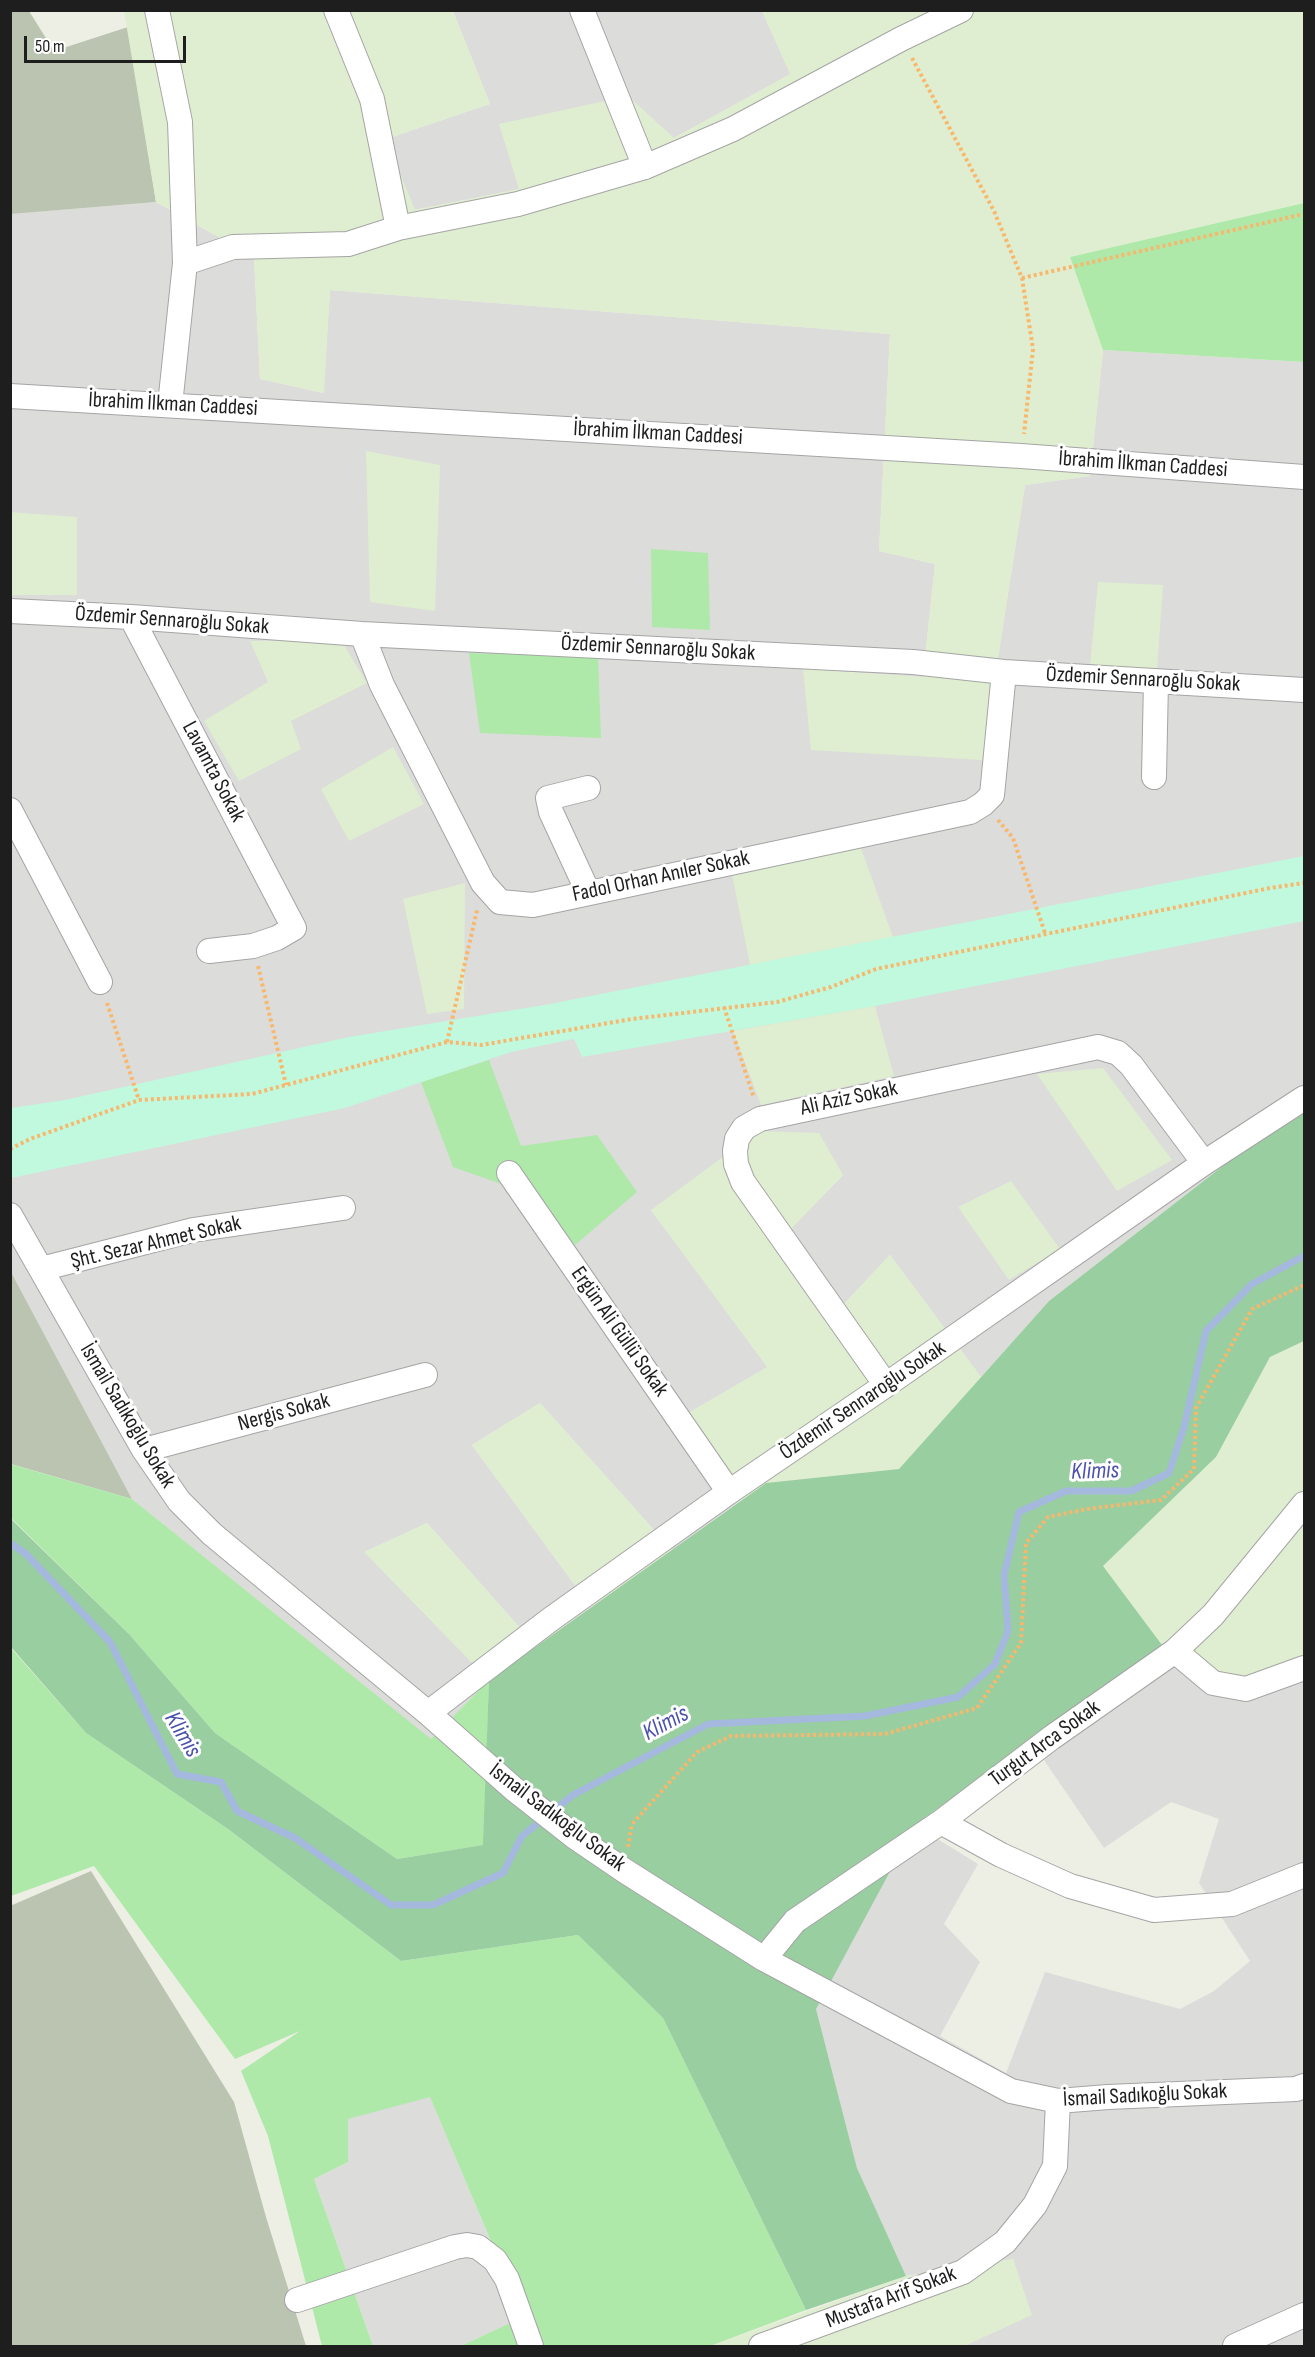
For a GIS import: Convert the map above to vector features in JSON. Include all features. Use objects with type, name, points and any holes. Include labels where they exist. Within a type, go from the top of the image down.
[{"type":"street","points":[[157,10],[180,122],[185,263],[170,405]]},
{"type":"street","points":[[336,10],[372,99],[399,228]]},
{"type":"street","points":[[582,10],[645,167]]},
{"type":"street","points":[[185,263],[233,247],[348,244],[399,228],[518,204],[645,167],[733,129],[901,39],[961,10]]},
{"type":"street","name":"İbrahim İlkman Caddesi","points":[[10,396],[1022,456],[1305,477]]},
{"type":"street","name":"Özdemir Sennaroğlu Sokak","points":[[10,611],[131,617],[362,634],[914,662],[1004,672],[1305,690]]},
{"type":"street","name":"Lavamta Sokak","points":[[131,617],[294,928],[277,938],[253,946]]},
{"type":"street","name":"Fadol Orhan Anıler Sokak","points":[[362,634],[382,685],[483,883],[500,902],[533,904],[970,812],[983,804]]},
{"type":"street","points":[[983,804],[992,795],[1004,672]]},
{"type":"street","points":[[1154,777],[1156,681]]},
{"type":"street","points":[[588,788],[548,798],[550,812],[588,892]]},
{"type":"street","points":[[10,810],[100,982]]},
{"type":"street","points":[[209,951],[253,946]]},
{"type":"street","name":"Ali Aziz Sokak","points":[[886,1385],[743,1182],[736,1164],[737,1139],[744,1128],[760,1119],[1098,1047],[1118,1053],[1131,1065],[1204,1163]]},
{"type":"street","name":"Özdemir Sennaroğlu Sokak","points":[[428,1713],[551,1619],[729,1492],[1204,1163],[1305,1098]]},
{"type":"street","name":"Ergün Ali Güllü Sokak","points":[[509,1173],[729,1492]]},
{"type":"street","name":"Şht. Sezar Ahmet Sokak","points":[[41,1269],[193,1230],[343,1208]]},
{"type":"street","name":"İsmail Sadıkoğlu Sokak","points":[[10,1215],[144,1450],[179,1501],[212,1534],[575,1838],[764,1959],[1011,2091],[1058,2101],[1296,2089],[1305,2086]]},
{"type":"street","name":"Nergis Sokak","points":[[144,1450],[425,1375]]},
{"type":"street","name":"Turgut Arca Sokak","points":[[764,1959],[795,1921],[941,1822],[1051,1738],[1175,1651],[1213,1615],[1305,1504]]},
{"type":"street","points":[[1175,1651],[1213,1683],[1246,1689],[1305,1668]]},
{"type":"street","points":[[941,1822],[1001,1855],[1070,1886],[1154,1910],[1232,1904],[1305,1875]]},
{"type":"street","name":"Mustafa Arif Sokak","points":[[760,2346],[963,2272],[1005,2242],[1035,2205],[1055,2166],[1058,2101]]},
{"type":"street","points":[[297,2300],[455,2247],[478,2247],[495,2260],[507,2279],[531,2346]]},
{"type":"street","points":[[1235,2346],[1305,2315]]},
{"type":"path","points":[[901,39],[994,211],[1022,278],[1033,350],[1022,456]]},
{"type":"path","points":[[1022,278],[1305,214]]},
{"type":"path","points":[[983,804],[1013,838],[1045,933]]},
{"type":"path","points":[[447,1042],[483,883]]},
{"type":"path","points":[[10,1149],[30,1139],[139,1100],[252,1094],[447,1042],[481,1045],[632,1019],[777,1002],[831,987],[876,969],[1045,933],[1305,883]]},
{"type":"path","points":[[253,946],[286,1085]]},
{"type":"path","points":[[100,982],[139,1100]]},
{"type":"path","points":[[724,1007],[760,1119]]},
{"type":"path","points":[[625,1871],[632,1824],[697,1752],[731,1737],[885,1734],[977,1708],[1021,1642],[1026,1543],[1048,1517],[1087,1509],[1161,1500],[1194,1469],[1196,1408],[1252,1309],[1302,1286],[1305,1282]]},
{"type":"shaded area","points":[[11,11],[29,11],[54,51],[128,27],[156,202],[11,214]]},
{"type":"shaded area","points":[[124,11],[453,11],[490,104],[386,139],[415,210],[519,189],[499,124],[628,96],[674,138],[790,74],[762,11],[1304,11],[1304,203],[1070,257],[1103,350],[1090,476],[1025,485],[982,760],[811,750],[803,669],[923,677],[935,564],[879,551],[890,334],[330,290],[324,393],[260,379],[254,257],[156,202]]},
{"type":"shaded area","points":[[453,11],[762,11],[791,74],[674,138],[500,124],[520,189],[414,210],[386,139],[490,104]]},
{"type":"shaded area","points":[[156,202],[254,257],[260,379],[323,393],[330,290],[890,334],[879,551],[935,564],[923,677],[804,669],[982,760],[1025,485],[1090,476],[1103,350],[1304,362],[1304,1103],[1049,1301],[981,1377],[890,1255],[844,1304],[789,1230],[843,1175],[651,1210],[768,1367],[685,1415],[740,1501],[672,1550],[540,1403],[472,1445],[591,1607],[536,1646],[427,1523],[365,1552],[489,1680],[431,1740],[132,1499],[11,1272],[10,214]]},
{"type":"shaded area","points":[[366,451],[440,465],[435,611],[370,602]]},
{"type":"shaded area","points":[[10,512],[77,517],[77,595],[11,595]]},
{"type":"shaded area","points":[[1098,582],[1163,585],[1157,669],[1090,666]]},
{"type":"shaded area","points":[[341,640],[367,683],[291,721],[301,749],[239,781],[204,721],[268,682],[250,641]]},
{"type":"shaded area","points":[[393,747],[424,804],[349,841],[321,789]]},
{"type":"shaded area","points":[[858,840],[893,937],[750,965],[732,874]]},
{"type":"shaded area","points":[[465,883],[464,1009],[427,1014],[403,899]]},
{"type":"shaded area","points":[[875,1006],[894,1076],[761,1105],[733,1031]]},
{"type":"shaded area","points":[[1103,1068],[1172,1160],[1117,1191],[1037,1074]]},
{"type":"shaded area","points":[[758,1131],[819,1133],[843,1175],[789,1231],[844,1304],[890,1255],[981,1377],[899,1469],[766,1483],[740,1501],[685,1415],[767,1367],[651,1210]]},
{"type":"shaded area","points":[[1011,1181],[1060,1249],[1009,1280],[958,1207]]},
{"type":"shaded area","points":[[11,1272],[132,1499],[11,1464]]},
{"type":"shaded area","points":[[1304,1341],[1304,1660],[1213,1691],[1162,1645],[1103,1566],[1216,1457],[1270,1357]]},
{"type":"shaded area","points":[[540,1403],[672,1550],[591,1607],[472,1445]]},
{"type":"shaded area","points":[[427,1523],[536,1646],[489,1680],[364,1552]]},
{"type":"shaded area","points":[[1162,1645],[1213,1691],[1304,1660],[1304,2346],[964,2346],[1031,2315],[1013,2259],[906,2276],[857,2168],[816,2010],[769,1931],[915,1825],[978,1864],[944,1924],[980,1962],[940,2036],[1006,2073],[1045,1972],[1180,2009],[1214,1991],[1250,1961],[1199,1883],[1219,1819],[1171,1802],[1104,1848],[1031,1741]]},
{"type":"shaded area","points":[[91,1871],[234,2102],[266,2217],[306,2346],[11,2346],[10,1906]]},
{"type":"shaded area","points":[[430,2096],[523,2318],[461,2346],[373,2346],[314,2179],[348,2162],[347,2119]]},
{"type":"shaded area","points":[[1013,2259],[1032,2315],[964,2346],[710,2346],[906,2276]]},
{"type":"green space","points":[[1304,203],[1304,362],[1103,350],[1070,257]]},
{"type":"green space","points":[[651,549],[708,553],[710,630],[652,627]]},
{"type":"green space","points":[[469,653],[598,657],[601,738],[480,733]]},
{"type":"green space","points":[[1304,856],[1304,921],[875,1006],[582,1057],[574,1039],[511,1052],[345,1108],[11,1178],[11,1108],[65,1100],[349,1037],[550,1004]]},
{"type":"green space","points":[[489,1060],[521,1146],[597,1135],[637,1192],[575,1245],[538,1197],[453,1167],[421,1082]]},
{"type":"green space","points":[[1304,1103],[1304,1341],[1270,1357],[1216,1457],[1103,1566],[1162,1645],[915,1825],[816,2009],[857,2168],[906,2276],[806,2310],[663,2018],[578,1935],[401,1961],[228,1829],[86,1733],[11,1647],[10,1518],[129,1634],[215,1733],[397,1859],[483,1845],[489,1680],[766,1483],[899,1469],[1049,1301]]},
{"type":"green space","points":[[10,1464],[132,1499],[431,1739],[489,1680],[484,1845],[397,1859],[215,1733],[129,1634],[11,1518]]},
{"type":"green space","points":[[10,1647],[86,1733],[228,1829],[401,1961],[578,1935],[663,2018],[806,2310],[710,2346],[461,2346],[523,2317],[430,2097],[348,2119],[348,2162],[314,2179],[373,2346],[322,2346],[268,2136],[241,2071],[300,2031],[235,2059],[94,1866],[11,1896]]},
{"type":"waterway","name":"Klimis","points":[[552,1812],[573,1795],[708,1724],[865,1716],[958,1697],[995,1664],[1008,1631],[1004,1575],[1019,1512],[1066,1491],[1131,1491],[1169,1473],[1184,1427],[1206,1331],[1252,1284],[1304,1256]]},
{"type":"waterway","name":"Klimis","points":[[10,1543],[26,1554],[110,1642],[177,1774],[221,1782],[237,1811],[295,1838],[391,1905],[433,1905],[503,1873],[522,1836],[543,1819]]}]
